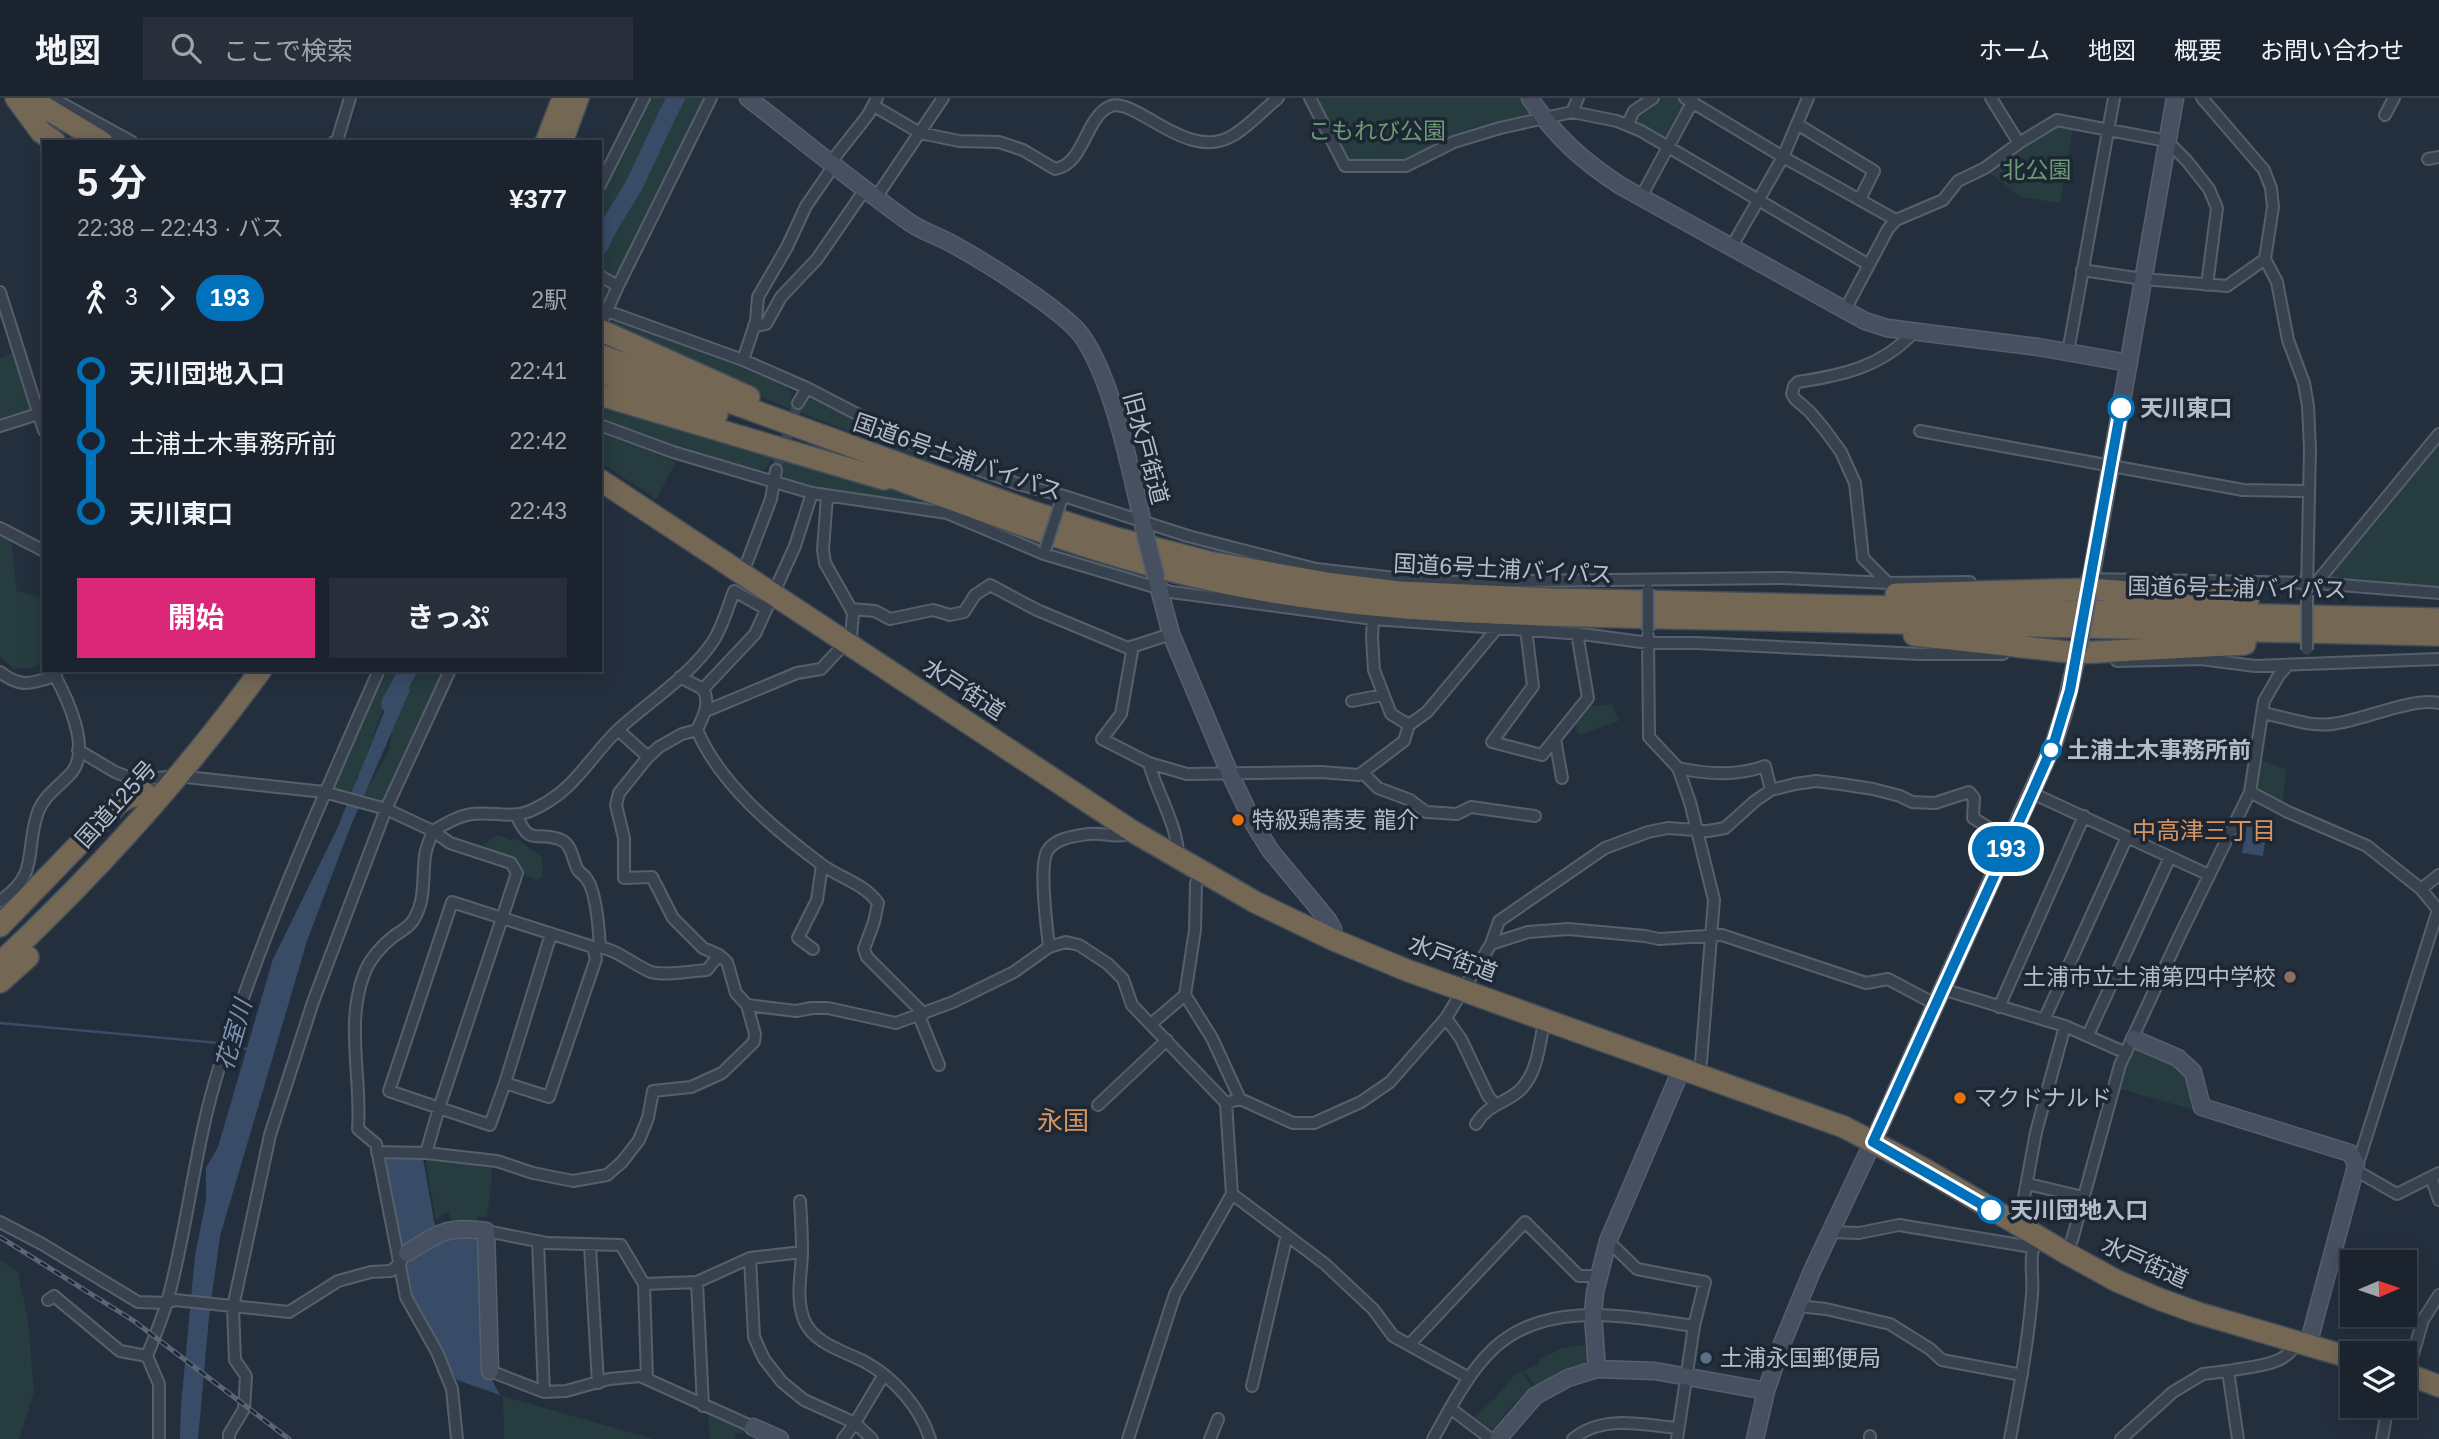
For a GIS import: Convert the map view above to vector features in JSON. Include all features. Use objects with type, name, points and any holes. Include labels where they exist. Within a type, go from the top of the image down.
[{"type":"highway","points":[[16,98],[41,131],[52,140]]},
{"type":"highway","points":[[29,98],[99,140]]},
{"type":"highway","points":[[547,140],[563,98]]},
{"type":"highway","points":[[563,140],[578,98]]},
{"type":"highway","points":[[604,325],[785,413],[896,457],[918,471]]},
{"type":"highway","name":"国道6号土浦バイパス","points":[[602,356],[1033,512],[1115,538],[1209,562],[1333,584],[1400,592],[1811,613],[2439,635]]},
{"type":"highway","name":"国道6号土浦バイパス","points":[[602,373],[1111,554],[1205,579],[1332,600],[1465,612],[2439,619]]},
{"type":"highway","points":[[602,396],[943,496]]},
{"type":"highway","name":"水戸街道","points":[[602,481],[769,601],[847,643],[1132,831],[1203,874],[1303,925],[1406,970],[1810,1114],[1873,1142],[2015,1224],[2035,1242],[2066,1253],[2117,1280],[2198,1313],[2340,1355]]},
{"type":"highway","points":[[1811,613],[1854,597],[2090,588],[2299,606],[2381,618]]},
{"type":"highway","points":[[1811,613],[1843,631],[1902,634],[2078,654],[2300,642],[2350,632]]},
{"type":"highway","name":"国道125号","points":[[158,788],[244,672]]},
{"type":"highway","name":"国道125号","points":[[0,963],[8,937],[158,788],[259,672]]},
{"type":"highway","points":[[0,982],[26,959],[146,832],[158,788]]},
{"type":"highway","points":[[2417,1378],[2439,1387]]},
{"type":"street","points":[[52,98],[128,140]]},
{"type":"street","points":[[335,140],[350,98]]},
{"type":"street","points":[[602,181],[644,98]]},
{"type":"street","points":[[711,98],[616,285],[604,325],[743,360],[807,387],[932,453],[1144,528],[1188,536],[1315,569],[1431,582],[1648,584],[1784,578],[2090,588],[2311,583],[2439,593]]},
{"type":"street","name":"旧水戸街道","points":[[748,98],[911,223],[957,246],[1049,307],[1081,335],[1108,390],[1171,634],[1254,824],[1270,850],[1333,929],[1335,940]]},
{"type":"street","points":[[754,326],[766,324],[781,297],[817,259],[872,192],[920,133],[943,98]]},
{"type":"street","points":[[743,360],[762,289],[787,247],[806,206],[875,102],[920,133],[959,141],[999,142],[1023,150],[1055,169],[1065,167],[1099,116],[1111,106],[1125,106],[1184,137],[1213,143],[1231,137],[1278,98]]},
{"type":"street","points":[[1310,98],[1345,166],[1406,166],[1454,142],[1500,128],[1572,112],[1617,121],[1668,146],[1869,265]]},
{"type":"street","points":[[1530,98],[1563,142],[1592,167],[1865,321],[1887,328],[2038,347],[2129,363]]},
{"type":"street","points":[[1572,112],[1578,98]]},
{"type":"street","points":[[1627,125],[1634,111],[1653,98]]},
{"type":"street","points":[[1732,246],[1783,157],[1808,98]]},
{"type":"street","points":[[1991,98],[2019,144]]},
{"type":"street","points":[[2068,352],[2114,98]]},
{"type":"street","points":[[1755,1439],[1766,1391],[1798,1306],[2032,793],[2064,712],[2090,588],[2175,98]]},
{"type":"street","points":[[2202,98],[2264,170],[2271,188],[2273,207],[2264,259],[2277,282],[2288,340],[2304,383],[2308,406],[2310,449],[2307,491],[2311,583],[2307,595],[2306,665]]},
{"type":"street","points":[[2385,115],[2395,98]]},
{"type":"street","points":[[1642,197],[1689,100],[1783,157],[1896,220]]},
{"type":"street","points":[[1844,310],[1888,229],[1896,220],[1943,200],[1958,181],[1985,168],[2057,120],[2167,141],[2209,189],[2217,208],[2207,285]]},
{"type":"street","points":[[1797,124],[1874,171],[1860,199]]},
{"type":"street","points":[[2082,270],[2227,286],[2264,259]]},
{"type":"street","points":[[602,277],[616,285]]},
{"type":"street","points":[[0,292],[42,425]]},
{"type":"street","points":[[1888,583],[1863,558],[1855,483],[1841,452],[1818,421],[1792,394],[1798,382],[1833,377],[1864,368],[1888,356],[1913,332]]},
{"type":"street","points":[[798,403],[807,387]]},
{"type":"street","points":[[0,426],[38,414]]},
{"type":"street","points":[[602,426],[673,452],[774,475],[812,493],[947,513],[1045,552],[1158,583],[1256,605],[1373,619],[1648,637],[1697,643],[1920,654],[2078,654],[2201,659],[2255,666],[2439,659]]},
{"type":"street","points":[[1920,431],[2243,490],[2307,491]]},
{"type":"street","points":[[2311,583],[2439,434]]},
{"type":"street","points":[[747,562],[771,499],[774,475]]},
{"type":"street","points":[[703,689],[755,634],[795,546],[812,493]]},
{"type":"street","points":[[706,711],[797,673],[821,669],[847,643],[852,625],[851,608],[825,563],[823,550],[827,496]]},
{"type":"street","points":[[1045,552],[1063,499]]},
{"type":"street","points":[[0,528],[42,545]]},
{"type":"street","points":[[1597,1369],[1593,1314],[1608,1241],[1689,1071],[1701,1062],[1712,935],[1714,900],[1690,802],[1678,768],[1649,737],[1648,584]]},
{"type":"street","points":[[851,608],[875,611],[890,619],[933,610],[950,615],[964,612],[975,594],[990,585],[1037,610],[1128,648],[1171,634]]},
{"type":"street","points":[[457,1439],[452,1389],[437,1352],[407,1297],[403,1259],[376,1144],[358,1129],[360,1104],[354,1038],[356,1010],[364,973],[376,954],[391,938],[412,923],[419,909],[424,885],[425,855],[433,831],[474,813],[516,815],[530,811],[564,790],[584,771],[618,730],[680,677],[714,640],[735,588],[769,601]]},
{"type":"street","points":[[1373,619],[1371,638],[1374,670],[1382,695],[1391,714],[1409,725]]},
{"type":"street","points":[[1133,646],[1121,714],[1102,739],[1149,763],[1188,774],[1321,772],[1359,775],[1404,741],[1409,725],[1427,712],[1498,627]]},
{"type":"street","points":[[1526,629],[1533,686],[1492,742],[1542,755],[1588,698],[1577,633]]},
{"type":"street","points":[[2066,1253],[2072,1240],[2120,1065],[2250,792],[2264,701],[2288,665]]},
{"type":"street","points":[[0,671],[13,681],[26,684],[57,673],[77,726],[78,750],[75,769],[43,801],[38,812],[29,868],[24,879],[0,901]]},
{"type":"street","points":[[159,1439],[159,1384],[147,1356],[170,1302],[202,1130],[219,1069],[259,956],[378,672]]},
{"type":"street","points":[[229,1439],[229,1434],[244,1409],[246,1376],[235,1360],[230,1307],[270,1135],[313,1002],[384,809],[449,672]]},
{"type":"street","points":[[680,677],[703,689],[706,694],[706,711],[697,730],[705,749],[724,777],[774,826],[822,865],[854,883],[873,896],[878,903],[864,949],[867,957],[922,1015],[939,1065]]},
{"type":"street","points":[[1352,701],[1382,695]]},
{"type":"street","points":[[2262,713],[2304,724],[2330,725],[2417,703],[2439,703]]},
{"type":"street","points":[[618,730],[648,757]]},
{"type":"street","points":[[377,1152],[426,1153],[497,1161],[533,1173],[573,1181],[607,1175],[622,1162],[639,1140],[648,1118],[653,1091],[691,1087],[722,1073],[754,1042],[755,1034],[747,1005],[736,993],[727,962],[703,948],[673,918],[652,877],[624,878],[624,838],[616,805],[619,793],[659,747],[682,734],[697,730]]},
{"type":"street","points":[[1555,739],[1562,778]]},
{"type":"street","points":[[78,750],[115,772],[145,779],[158,788],[327,794],[384,809],[433,831],[450,843],[511,863],[517,873],[426,1153]]},
{"type":"street","points":[[1149,763],[1153,781],[1176,836],[1177,859]]},
{"type":"street","points":[[1678,768],[1701,773],[1756,770],[1765,766],[1771,790]]},
{"type":"street","points":[[1363,773],[1378,788],[1410,800],[1426,812],[1457,814],[1471,807],[1535,816]]},
{"type":"street","points":[[1185,995],[1212,1038],[1240,1099],[1293,1124],[1314,1123],[1360,1102],[1390,1083],[1446,1018],[1491,944],[1499,921],[1605,848],[1648,832],[1668,828],[1725,828],[1771,790],[1816,781],[1873,789],[1912,802],[1935,803],[1969,792],[1974,798],[1973,818],[2010,841]]},
{"type":"street","points":[[2121,1439],[2173,1392],[2203,1374],[2280,1360],[2303,1344],[2355,1165],[2360,1157],[2438,910],[2421,889],[2367,846],[2288,812],[2250,792]]},
{"type":"street","points":[[2032,793],[2209,875]]},
{"type":"street","points":[[505,1083],[549,1097],[596,959],[597,947],[598,919],[587,878],[579,872],[568,845],[559,839],[532,836],[524,832],[516,815]]},
{"type":"street","points":[[1999,1007],[2084,817]]},
{"type":"street","points":[[1049,947],[1043,865],[1048,849],[1064,838],[1104,833],[1125,835],[1132,831]]},
{"type":"street","points":[[2044,1020],[2127,837]]},
{"type":"street","points":[[2088,1035],[2170,857]]},
{"type":"street","points":[[813,948],[798,938],[817,900],[822,865]]},
{"type":"street","points":[[1151,1024],[1185,995],[1195,930],[1196,883],[1203,874]]},
{"type":"street","points":[[2421,889],[2439,875]]},
{"type":"street","points":[[551,934],[490,1125],[389,1091],[452,902],[597,947],[654,973],[707,970],[719,955]]},
{"type":"street","points":[[1303,925],[1312,917],[1315,904]]},
{"type":"street","points":[[1491,944],[1528,932],[1568,929],[1646,936],[1659,940],[1722,935],[1866,983],[1888,979],[1938,997],[1999,1007],[2088,1035],[2178,1058],[2193,1072],[2202,1107],[2350,1153],[2355,1165],[2397,1194],[2435,1175],[2439,1200]]},
{"type":"street","points":[[747,1005],[796,1011],[828,1008],[896,1023],[953,1002],[1014,972],[1049,947],[1066,942],[1079,945],[1108,964],[1123,979],[1132,1005],[1226,1103],[1233,1194],[1175,1294],[1128,1439]]},
{"type":"street","points":[[1446,1018],[1461,1040],[1488,1096],[1495,1104]]},
{"type":"street","points":[[1476,1124],[1483,1113],[1523,1088],[1537,1062],[1545,1019]]},
{"type":"street","points":[[2015,1224],[2021,1214],[2036,1132],[2065,1026]]},
{"type":"street","points":[[1098,1105],[1167,1040]]},
{"type":"street","points":[[1226,1103],[1240,1099]]},
{"type":"street","points":[[2028,1184],[2083,1197]]},
{"type":"street","points":[[1233,1194],[1325,1264],[1373,1309],[1393,1336],[1469,1378]]},
{"type":"street","points":[[800,1201],[802,1252],[798,1289],[801,1309],[809,1329],[825,1344],[867,1363],[900,1389],[916,1409],[930,1439]]},
{"type":"street","points":[[0,1222],[138,1302],[170,1302],[289,1312],[338,1281],[370,1272],[391,1271],[403,1259],[448,1229],[466,1228],[538,1241],[590,1246],[621,1245],[644,1284],[647,1379]]},
{"type":"street","points":[[1409,1345],[1525,1222],[1579,1276],[1600,1276]]},
{"type":"street","points":[[1831,1231],[1859,1233],[1899,1225],[2035,1242],[2033,1292],[2010,1439]]},
{"type":"street","points":[[486,1231],[490,1371],[544,1392],[566,1391],[627,1375],[647,1379],[780,1439]]},
{"type":"street","points":[[1252,1387],[1287,1235]]},
{"type":"street","points":[[538,1241],[544,1392]]},
{"type":"street","points":[[1573,1439],[1606,1422],[1678,1434],[1704,1282],[1637,1269],[1608,1241]]},
{"type":"street","points":[[590,1246],[598,1383]]},
{"type":"street","points":[[644,1284],[696,1282],[750,1258],[802,1252]]},
{"type":"street","points":[[750,1258],[754,1337],[764,1359],[782,1382],[804,1400],[855,1423],[872,1439]]},
{"type":"street","points":[[696,1282],[704,1406]]},
{"type":"street","points":[[2416,1341],[2423,1320],[2439,1295]]},
{"type":"street","points":[[48,1300],[54,1296],[120,1351],[147,1356]]},
{"type":"street","points":[[1798,1306],[1826,1309],[1890,1324],[1930,1349],[1942,1360],[2022,1375]]},
{"type":"street","points":[[1433,1439],[1469,1378],[1492,1350],[1512,1334],[1558,1318],[1593,1314],[1695,1326]]},
{"type":"street","points":[[1498,1439],[1535,1396],[1568,1378],[1597,1369],[1630,1369],[1686,1376],[1766,1391]]},
{"type":"street","points":[[2228,1371],[2238,1439]]},
{"type":"street","points":[[843,1439],[883,1376]]},
{"type":"street","points":[[1450,1408],[1491,1439]]},
{"type":"street","points":[[2382,1439],[2386,1418]]},
{"type":"street","points":[[1210,1439],[1218,1419]]},
{"type":"green space","points":[[649,98],[668,98],[646,140],[644,156],[602,226],[602,195]]},
{"type":"green space","points":[[685,98],[707,98],[602,311],[602,261],[613,229],[632,207],[648,177],[664,131]]},
{"type":"green space","name":"こもれび公園","points":[[1310,98],[1530,98],[1545,120],[1500,128],[1406,166],[1345,166]]},
{"type":"green space","points":[[1653,98],[1685,98],[1693,101],[1668,146],[1627,125]]},
{"type":"green space","name":"北公園","points":[[2057,127],[2073,129],[2060,203],[2020,197],[1990,173],[2025,142]]},
{"type":"green space","points":[[619,319],[787,387],[792,401],[805,405],[813,398],[939,462],[937,465],[788,408],[606,327]]},
{"type":"green space","points":[[14,352],[32,411],[0,421],[0,359]]},
{"type":"green space","points":[[602,401],[905,491],[950,510],[808,486],[789,480],[779,473],[782,464],[770,460],[766,469],[759,471],[698,456],[602,421]]},
{"type":"green space","points":[[602,431],[676,462],[656,499],[602,463]]},
{"type":"green space","points":[[2439,438],[2439,589],[2321,581]]},
{"type":"green space","points":[[0,537],[11,542],[17,591],[42,598],[42,663],[31,668],[13,669],[0,656]]},
{"type":"green space","points":[[383,672],[400,672],[386,701],[368,751],[371,754],[360,779],[357,775],[355,788],[349,795],[331,790]]},
{"type":"green space","points":[[416,672],[442,672],[383,806],[362,800],[365,787],[371,783],[390,749],[393,711]]},
{"type":"green space","points":[[1612,704],[1619,721],[1578,735],[1574,719],[1585,707]]},
{"type":"green space","points":[[2258,760],[2286,769],[2282,806],[2253,790]]},
{"type":"green space","points":[[498,835],[510,840],[516,839],[542,857],[543,876],[536,880],[520,872],[514,861],[482,845]]},
{"type":"green space","points":[[2132,1048],[2144,1048],[2185,1069],[2198,1111],[2117,1088]]},
{"type":"green space","points":[[425,1157],[491,1163],[487,1217],[477,1217],[477,1227],[453,1228],[449,1213],[436,1220]]},
{"type":"green space","points":[[0,1260],[18,1272],[28,1320],[34,1392],[19,1439],[0,1439]]},
{"type":"green space","points":[[1588,1344],[1587,1363],[1561,1371],[1535,1385],[1524,1371],[1522,1372],[1533,1389],[1514,1403],[1494,1428],[1489,1428],[1475,1418],[1513,1377],[1521,1371],[1539,1364],[1539,1359],[1561,1349]]},
{"type":"green space","points":[[503,1396],[653,1439],[504,1439]]},
{"type":"green space","points":[[708,1416],[752,1431],[736,1434],[735,1439],[710,1439]]},
{"type":"water","points":[[397,680],[410,690],[349,830],[307,941],[220,1236],[209,1317],[198,1439],[180,1439],[195,1256],[206,1201],[206,1168],[218,1147],[273,959],[337,829]]},
{"type":"water","points":[[2249,822],[2268,823],[2263,856],[2242,853],[2247,825]]},
{"type":"water","points":[[380,1154],[423,1158],[438,1231],[400,1260]]},
{"type":"water","points":[[484,1232],[487,1371],[500,1395],[457,1380],[409,1296],[402,1266],[409,1255],[427,1242],[448,1235]]},
{"type":"waterway","name":"花室川","points":[[602,241],[633,187],[676,98]]},
{"type":"waterway","name":"花室川","points":[[390,704],[407,672]]},
{"type":"waterway","points":[[0,1023],[219,1043]]},
{"type":"waterway","points":[[236,1047],[247,1049]]},
{"type":"tunnel","points":[[776,470],[798,403]]},
{"type":"railway","points":[[0,1237],[134,1321],[289,1439]]},
{"type":"bus line","name":"193","points":[[1991,1210],[1926,1170],[1873,1142],[2054,743],[2078,653],[2121,408]]},
{"type":"place","name":"天川東口","points":[[2121,408]]},
{"type":"place","name":"土浦土木事務所前","points":[[2051,750]]},
{"type":"place","name":"特級鶏蕎麦 龍介","points":[[1238,820]]},
{"type":"place","name":"土浦市立土浦第四中学校","points":[[2290,977]]},
{"type":"place","name":"マクドナルド","points":[[1960,1098]]},
{"type":"place","name":"天川団地入口","points":[[1991,1210]]},
{"type":"place","name":"土浦永国郵便局","points":[[1706,1358]]},
{"type":"district","name":"中高津三丁目","points":[[2204,831]]},
{"type":"district","name":"永国","points":[[1063,1121]]}]
